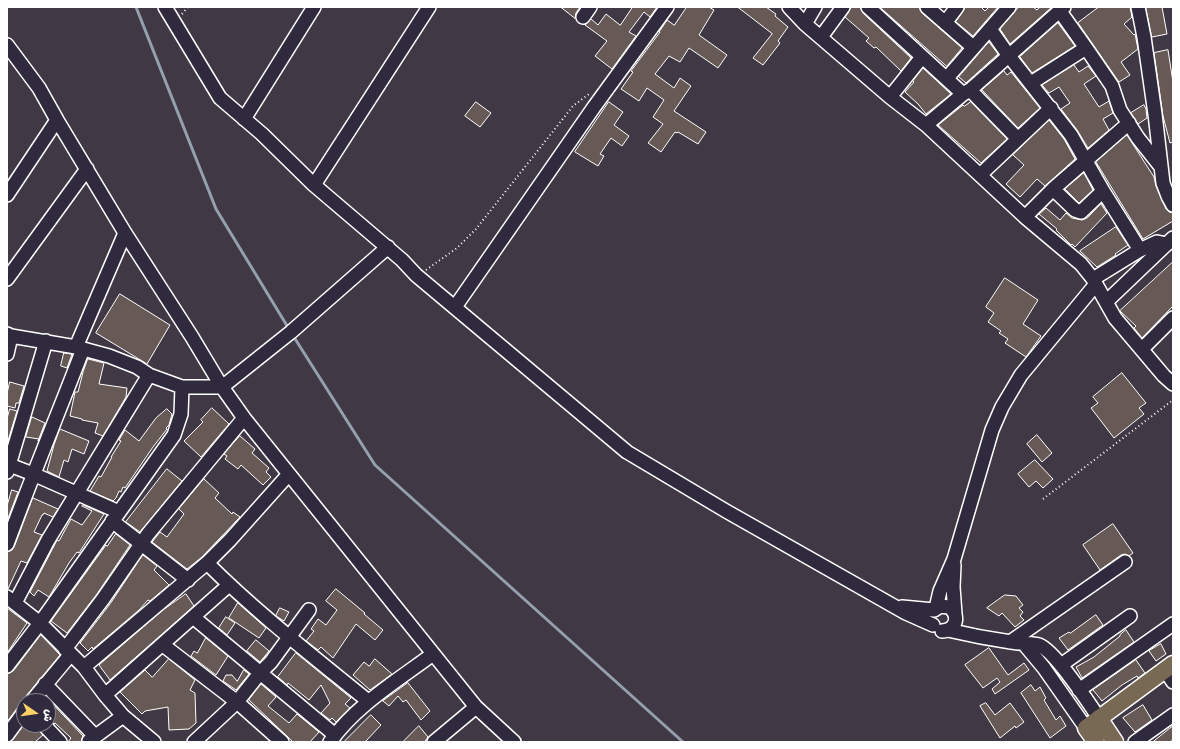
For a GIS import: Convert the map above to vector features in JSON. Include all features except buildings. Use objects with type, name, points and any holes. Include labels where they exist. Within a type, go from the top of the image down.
[{"type":"main road","points":[[1096,742],[1086,728],[1170,672]]},
{"type":"main road","points":[[1100,718],[1115,742]]},
{"type":"street","points":[[165,7],[220,98],[262,134],[314,185],[388,247],[416,275],[455,306],[627,452],[726,511],[906,613],[933,625],[939,630],[953,622]]},
{"type":"street","points":[[244,119],[314,7]]},
{"type":"street","points":[[314,185],[429,7]]},
{"type":"street","points":[[455,306],[594,107],[667,7]]},
{"type":"street","points":[[789,7],[805,24],[890,97],[926,125],[1025,217],[1078,261],[1095,281],[1118,323],[1164,376],[1173,384]]},
{"type":"street","points":[[805,24],[815,7]]},
{"type":"street","points":[[821,37],[844,7]]},
{"type":"street","points":[[868,7],[922,57],[947,78],[967,92],[1018,139]]},
{"type":"street","points":[[927,7],[973,47]]},
{"type":"street","points":[[945,23],[957,7]]},
{"type":"street","points":[[947,78],[1008,7]]},
{"type":"street","points":[[1138,7],[1144,37],[1155,114],[1160,167],[1163,183],[1173,205]]},
{"type":"street","points":[[926,125],[967,92],[1061,8],[1112,86],[1120,110],[1160,167]]},
{"type":"street","points":[[990,29],[1008,56],[1071,134],[1140,250]]},
{"type":"street","points":[[1031,83],[1086,48]]},
{"type":"street","points":[[8,49],[39,88],[125,233],[192,337],[222,387],[244,418],[476,707],[514,742]]},
{"type":"street","points":[[890,97],[922,57]]},
{"type":"street","points":[[980,175],[1051,108]]},
{"type":"street","points":[[7,195],[57,120]]},
{"type":"street","points":[[1025,217],[1086,159],[1129,123]]},
{"type":"street","points":[[7,279],[87,170]]},
{"type":"street","points":[[1053,189],[1075,210],[1081,212],[1104,191]]},
{"type":"street","points":[[7,544],[33,474],[57,418],[79,348],[125,233]]},
{"type":"street","points":[[933,625],[931,617],[940,591],[954,559],[992,430],[1002,407],[1021,375],[1095,281],[1140,250],[1157,242],[1170,241]]},
{"type":"street","points":[[1106,302],[1170,241]]},
{"type":"street","points":[[7,354],[9,335],[46,341],[109,356],[137,367],[149,375],[182,387],[222,387],[291,332],[388,247]]},
{"type":"street","points":[[1142,349],[1173,318]]},
{"type":"street","points":[[46,341],[8,467],[33,474],[77,494],[116,517],[141,544],[188,580]]},
{"type":"street","points":[[149,375],[11,600],[40,623],[84,667],[123,716],[154,742]]},
{"type":"street","points":[[7,666],[40,623],[174,435],[181,414],[182,387]]},
{"type":"street","points":[[38,693],[68,652],[141,544],[244,418]]},
{"type":"street","points":[[84,667],[207,563],[230,540],[288,474]]},
{"type":"street","points":[[953,622],[954,559]]},
{"type":"street","points":[[1010,642],[1125,562]]},
{"type":"street","points":[[207,563],[230,586],[289,637],[368,701]]},
{"type":"street","points":[[105,695],[230,586]]},
{"type":"street","points":[[893,606],[935,609],[940,606],[949,607],[953,622],[986,639],[1032,644],[1044,648],[1049,651],[1061,665],[1100,718]]},
{"type":"street","points":[[194,742],[238,702],[260,673],[271,662],[309,610]]},
{"type":"street","points":[[1061,665],[1130,616]]},
{"type":"street","points":[[193,617],[260,673],[332,739],[368,701],[433,654]]},
{"type":"street","points":[[1079,690],[1173,624]]},
{"type":"street","points":[[1024,644],[1044,668],[1086,728]]},
{"type":"street","points":[[162,645],[238,702],[282,742]]},
{"type":"street","points":[[45,684],[91,739],[123,716]]},
{"type":"street","points":[[434,742],[476,707]]},
{"type":"street","points":[[1135,742],[1173,715]]},
{"type":"street","points":[[7,735],[16,723]]},
{"type":"street","points":[[52,733],[60,742]]},
{"type":"path","points":[[416,275],[457,248],[476,229],[573,106],[591,92]]},
{"type":"path","points":[[1043,499],[1173,400]]},
{"type":"waterway","points":[[136,7],[216,209],[289,329]]},
{"type":"waterway","points":[[292,334],[375,465],[683,742]]}]
